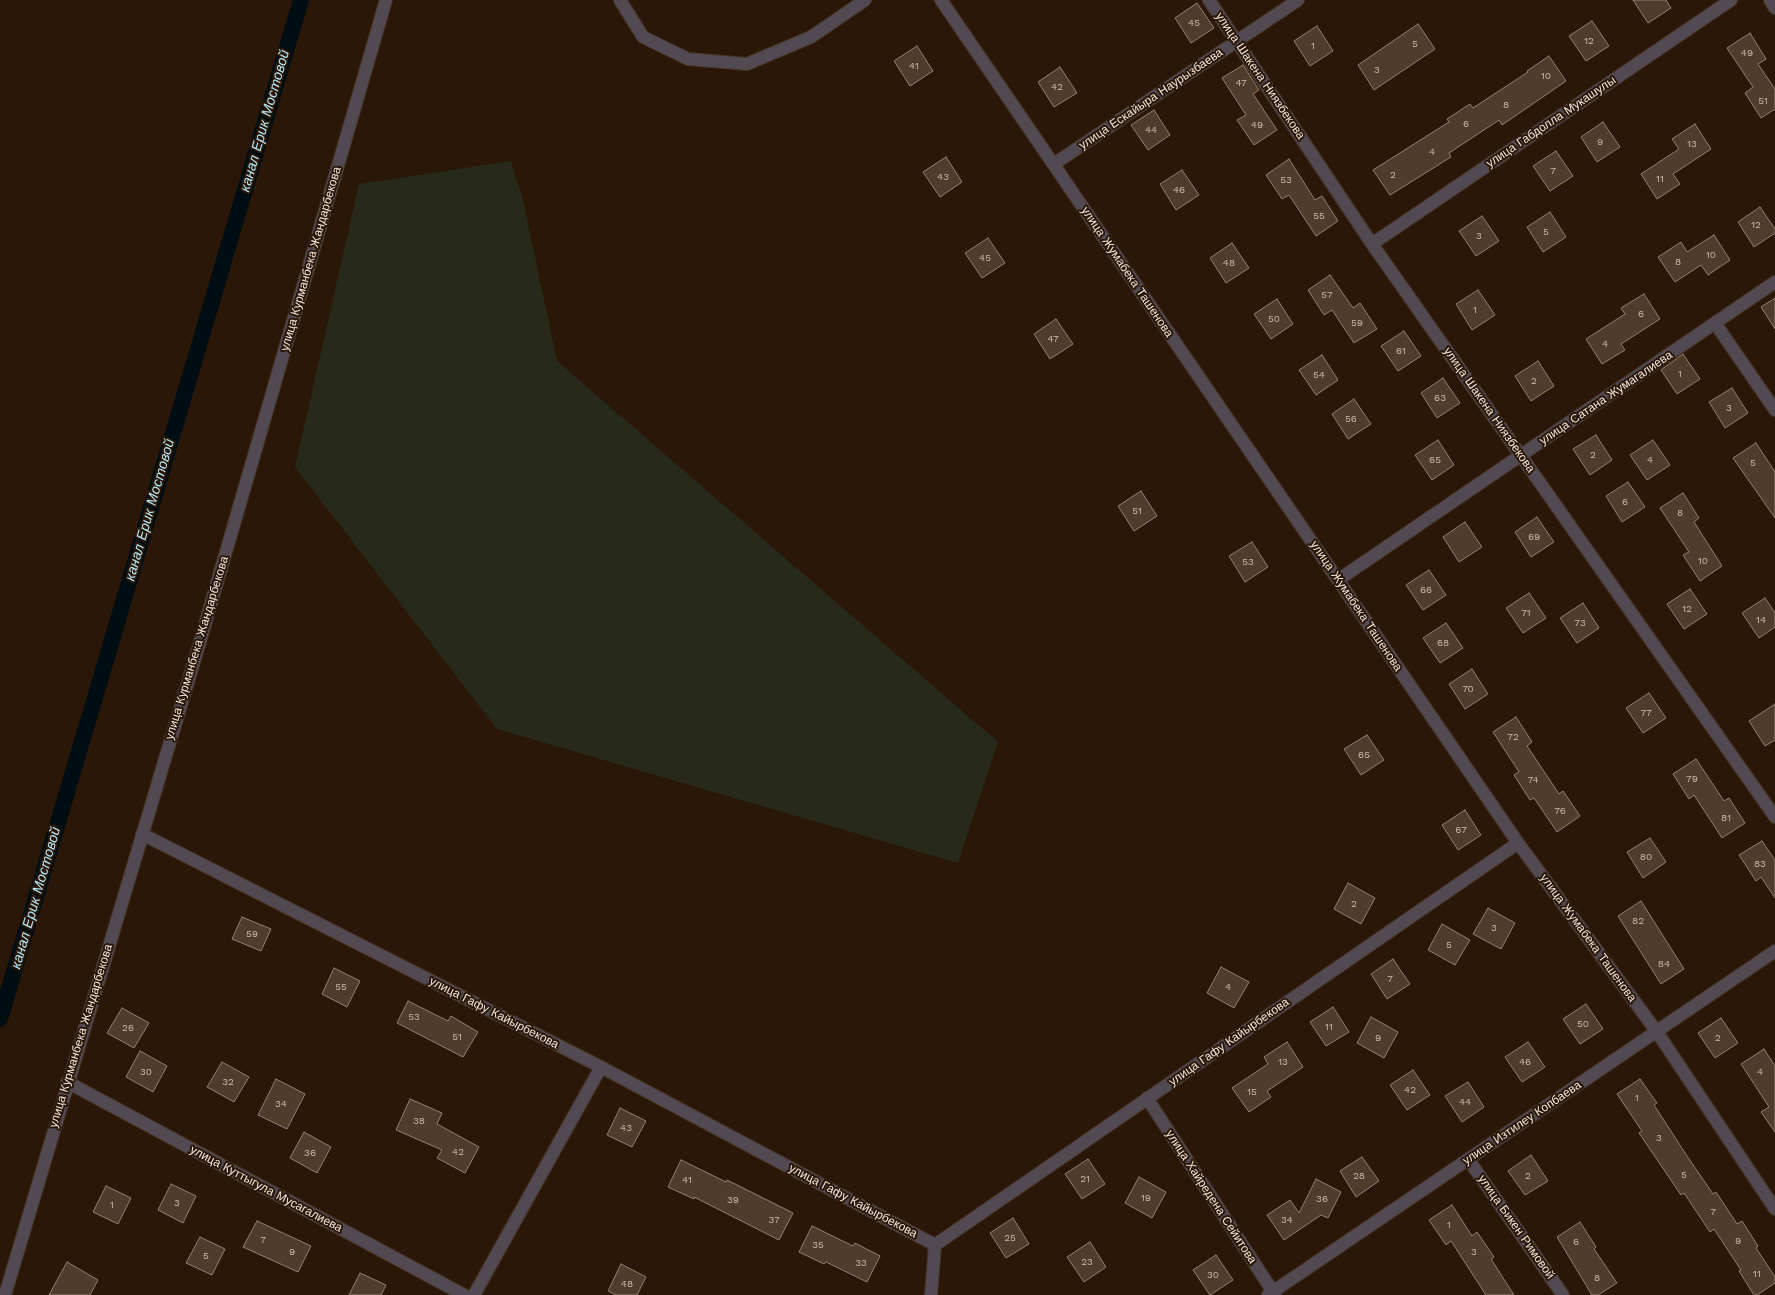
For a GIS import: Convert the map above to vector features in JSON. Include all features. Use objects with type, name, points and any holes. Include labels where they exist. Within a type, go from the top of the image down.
[{"type":"street","name":"улица Курманбека Жандарбекова","points":[[4,1295],[199,645],[386,0]]},
{"type":"street","points":[[620,0],[643,38],[688,58],[747,64],[812,37],[864,0]]},
{"type":"street","name":"улица Жумабека Ташенова","points":[[941,0],[1518,843],[1656,1032],[1775,1209]]},
{"type":"street","name":"улица Шакена Ниязбекова","points":[[1209,0],[1372,244],[1775,817]]},
{"type":"street","name":"улица Ескайыра Наурызбаева","points":[[1054,164],[1298,0]]},
{"type":"street","name":"улица Габдолла Мукашулы","points":[[1372,244],[1731,0]]},
{"type":"street","points":[[1770,0],[1775,8]]},
{"type":"street","name":"улица Сатана Жумагалиева","points":[[1338,580],[1775,282]]},
{"type":"street","points":[[1715,323],[1775,410]]},
{"type":"street","name":"улица Гафу Кайырбекова","points":[[142,834],[601,1067],[935,1244],[1518,843]]},
{"type":"street","name":"улица Изтилеу Копбаева","points":[[1272,1294],[1775,951]]},
{"type":"street","points":[[474,1295],[601,1067]]},
{"type":"street","name":"улица Куттыгула Мусагалиева","points":[[67,1082],[464,1295]]},
{"type":"street","name":"улица Хайредена Сейитова","points":[[1147,1098],[1272,1294]]},
{"type":"street","name":"улица Бикен Римовой","points":[[1468,1159],[1563,1295]]},
{"type":"street","points":[[931,1295],[935,1244]]},
{"type":"green space","points":[[511,161],[523,200],[557,361],[998,742],[958,863],[497,729],[295,467],[359,184]]},
{"type":"building","points":[[1633,0],[1666,0],[1671,8],[1648,23]]},
{"type":"building","points":[[1197,3],[1214,28],[1191,43],[1175,18]]},
{"type":"building","points":[[1592,21],[1609,46],[1586,61],[1569,36]]},
{"type":"building","points":[[1418,24],[1435,49],[1374,90],[1358,65]]},
{"type":"building","points":[[1317,26],[1333,51],[1310,66],[1294,41]]},
{"type":"building","points":[[1750,33],[1766,59],[1758,64],[1775,89],[1775,109],[1761,118],[1745,93],[1753,87],[1727,48]]},
{"type":"building","points":[[917,46],[933,71],[910,86],[894,61]]},
{"type":"building","points":[[1549,56],[1566,81],[1502,125],[1499,120],[1449,153],[1451,157],[1390,195],[1373,170],[1449,122],[1447,119],[1470,104],[1473,108]]},
{"type":"building","points":[[1243,65],[1259,90],[1253,94],[1277,130],[1254,145],[1237,120],[1246,115],[1222,78]]},
{"type":"building","points":[[1060,67],[1077,93],[1054,107],[1038,82]]},
{"type":"building","points":[[1154,110],[1170,135],[1148,150],[1131,125]]},
{"type":"building","points":[[1603,122],[1620,147],[1597,162],[1581,137]]},
{"type":"building","points":[[1695,124],[1711,149],[1673,174],[1680,184],[1657,199],[1641,174],[1679,149],[1672,139]]},
{"type":"building","points":[[1556,151],[1573,176],[1550,191],[1533,166]]},
{"type":"building","points":[[946,157],[962,182],[940,197],[923,172]]},
{"type":"building","points":[[1289,159],[1315,200],[1322,196],[1338,221],[1316,236],[1289,195],[1282,199],[1266,175]]},
{"type":"building","points":[[1182,170],[1199,195],[1176,210],[1160,184]]},
{"type":"building","points":[[1760,207],[1775,229],[1775,233],[1754,247],[1738,222]]},
{"type":"building","points":[[1550,212],[1566,237],[1543,252],[1527,227]]},
{"type":"building","points":[[1482,216],[1499,241],[1476,256],[1459,231]]},
{"type":"building","points":[[1714,235],[1730,260],[1708,275],[1701,265],[1675,282],[1658,257],[1681,242],[1687,252]]},
{"type":"building","points":[[988,238],[1005,263],[982,278],[965,253]]},
{"type":"building","points":[[1232,243],[1249,268],[1226,283],[1210,258]]},
{"type":"building","points":[[1330,275],[1353,308],[1360,303],[1377,329],[1354,343],[1332,310],[1324,315],[1308,290]]},
{"type":"building","points":[[1478,290],[1495,315],[1472,330],[1456,304]]},
{"type":"building","points":[[1644,294],[1660,319],[1621,344],[1625,350],[1602,364],[1586,339],[1625,314],[1621,308]]},
{"type":"building","points":[[1775,298],[1775,329],[1761,307]]},
{"type":"building","points":[[1277,299],[1293,324],[1271,339],[1254,314]]},
{"type":"building","points":[[1056,319],[1073,344],[1050,359],[1034,334]]},
{"type":"building","points":[[1404,331],[1421,356],[1398,371],[1381,346]]},
{"type":"building","points":[[1683,354],[1700,379],[1677,394],[1661,370]]},
{"type":"building","points":[[1322,355],[1338,380],[1316,395],[1299,370]]},
{"type":"building","points":[[1538,361],[1554,386],[1531,401],[1515,376]]},
{"type":"building","points":[[1443,378],[1460,403],[1437,418],[1421,393]]},
{"type":"building","points":[[1732,388],[1748,413],[1725,428],[1709,402]]},
{"type":"building","points":[[1354,399],[1371,424],[1348,439],[1332,414]]},
{"type":"building","points":[[1596,435],[1612,460],[1590,475],[1573,449]]},
{"type":"building","points":[[1438,440],[1454,465],[1432,480],[1415,455]]},
{"type":"building","points":[[1653,440],[1670,465],[1647,480],[1630,455]]},
{"type":"building","points":[[1756,443],[1775,472],[1775,518],[1733,458]]},
{"type":"building","points":[[1628,482],[1645,507],[1622,522],[1606,496]]},
{"type":"building","points":[[1141,491],[1157,516],[1134,531],[1118,506]]},
{"type":"building","points":[[1683,493],[1699,518],[1694,522],[1722,566],[1700,581],[1683,555],[1689,552],[1660,508]]},
{"type":"building","points":[[1537,517],[1554,542],[1531,557],[1515,532]]},
{"type":"building","points":[[1465,522],[1482,547],[1459,562],[1443,537]]},
{"type":"building","points":[[1252,542],[1268,567],[1245,582],[1229,556]]},
{"type":"building","points":[[1429,570],[1446,595],[1423,610],[1406,585]]},
{"type":"building","points":[[1690,589],[1707,614],[1684,629],[1667,604]]},
{"type":"building","points":[[1529,593],[1546,618],[1523,633],[1506,608]]},
{"type":"building","points":[[1765,598],[1775,613],[1775,627],[1759,638],[1742,613]]},
{"type":"building","points":[[1583,603],[1599,628],[1577,643],[1560,618]]},
{"type":"building","points":[[1446,623],[1463,648],[1440,663],[1423,638]]},
{"type":"building","points":[[1472,669],[1488,694],[1465,709],[1449,684]]},
{"type":"building","points":[[1649,693],[1666,718],[1643,733],[1626,708]]},
{"type":"building","points":[[1775,704],[1775,740],[1765,746],[1749,721]]},
{"type":"building","points":[[1516,717],[1532,742],[1527,746],[1559,794],[1563,791],[1580,816],[1557,832],[1534,798],[1530,800],[1514,775],[1519,772],[1493,732]]},
{"type":"building","points":[[1367,735],[1384,760],[1361,775],[1344,749]]},
{"type":"building","points":[[1696,759],[1724,801],[1729,798],[1745,823],[1722,838],[1694,795],[1689,799],[1673,774]]},
{"type":"building","points":[[1465,810],[1481,835],[1458,850],[1442,825]]},
{"type":"building","points":[[1650,838],[1666,862],[1643,878],[1627,852]]},
{"type":"building","points":[[1762,841],[1775,860],[1775,898],[1761,877],[1756,881],[1739,855]]},
{"type":"building","points":[[1348,883],[1375,898],[1361,924],[1334,909]]},
{"type":"building","points":[[1641,901],[1684,969],[1661,984],[1618,916]]},
{"type":"building","points":[[1488,908],[1515,923],[1501,949],[1473,934]]},
{"type":"building","points":[[242,917],[271,929],[261,951],[232,939]]},
{"type":"building","points":[[1442,924],[1470,940],[1455,965],[1428,950]]},
{"type":"building","points":[[1393,959],[1410,984],[1387,999],[1371,974]]},
{"type":"building","points":[[1221,967],[1249,982],[1234,1008],[1207,993]]},
{"type":"building","points":[[334,968],[360,981],[347,1007],[322,994]]},
{"type":"building","points":[[408,1001],[448,1021],[451,1016],[478,1032],[463,1057],[397,1023]]},
{"type":"building","points":[[1586,1004],[1603,1029],[1580,1044],[1563,1019]]},
{"type":"building","points":[[1333,1007],[1349,1032],[1326,1046],[1310,1022]]},
{"type":"building","points":[[122,1008],[149,1023],[134,1048],[107,1033]]},
{"type":"building","points":[[1371,1017],[1398,1032],[1384,1058],[1357,1043]]},
{"type":"building","points":[[1721,1018],[1738,1043],[1715,1058],[1698,1033]]},
{"type":"building","points":[[1287,1042],[1303,1067],[1267,1091],[1271,1097],[1249,1112],[1232,1088],[1268,1064],[1264,1057]]},
{"type":"building","points":[[1528,1042],[1545,1067],[1522,1082],[1505,1057]]},
{"type":"building","points":[[1764,1049],[1775,1066],[1775,1132],[1761,1112],[1769,1107],[1741,1064]]},
{"type":"building","points":[[140,1051],[167,1066],[153,1092],[126,1077]]},
{"type":"building","points":[[222,1062],[249,1077],[234,1102],[207,1087]]},
{"type":"building","points":[[1413,1070],[1430,1095],[1407,1110],[1390,1085]]},
{"type":"building","points":[[276,1079],[305,1094],[287,1129],[258,1115]]},
{"type":"building","points":[[1640,1079],[1657,1103],[1654,1105],[1687,1156],[1713,1194],[1716,1192],[1737,1224],[1742,1221],[1758,1246],[1756,1248],[1775,1277],[1775,1283],[1757,1295],[1754,1295],[1739,1271],[1741,1270],[1714,1229],[1710,1232],[1684,1193],[1681,1195],[1639,1133],[1642,1131],[1617,1094]]},
{"type":"building","points":[[1468,1082],[1484,1107],[1462,1122],[1445,1096]]},
{"type":"building","points":[[410,1099],[442,1113],[437,1124],[479,1147],[465,1173],[437,1158],[442,1150],[396,1130]]},
{"type":"building","points":[[620,1108],[646,1121],[632,1147],[607,1135]]},
{"type":"building","points":[[304,1132],[331,1147],[317,1173],[290,1158]]},
{"type":"building","points":[[1531,1155],[1548,1181],[1525,1195],[1508,1171]]},
{"type":"building","points":[[1362,1157],[1379,1181],[1356,1197],[1340,1171]]},
{"type":"building","points":[[1088,1159],[1105,1184],[1082,1199],[1065,1174]]},
{"type":"building","points":[[681,1160],[726,1182],[727,1180],[793,1213],[779,1240],[694,1197],[694,1199],[668,1187]]},
{"type":"building","points":[[1139,1177],[1166,1192],[1152,1218],[1125,1203]]},
{"type":"building","points":[[1316,1179],[1341,1192],[1328,1218],[1321,1215],[1284,1240],[1267,1215],[1290,1200],[1299,1213]]},
{"type":"building","points":[[171,1184],[196,1196],[183,1223],[158,1210]]},
{"type":"building","points":[[106,1186],[131,1198],[118,1224],[93,1212]]},
{"type":"building","points":[[1452,1205],[1472,1236],[1477,1232],[1494,1257],[1491,1259],[1514,1295],[1486,1295],[1451,1241],[1446,1245],[1429,1220]]},
{"type":"building","points":[[1013,1218],[1029,1244],[1006,1258],[990,1233]]},
{"type":"building","points":[[257,1221],[311,1246],[298,1272],[243,1247]]},
{"type":"building","points":[[1580,1222],[1596,1247],[1594,1249],[1617,1283],[1598,1295],[1592,1295],[1557,1237]]},
{"type":"building","points":[[812,1226],[853,1246],[855,1243],[880,1256],[867,1282],[826,1262],[824,1264],[799,1252]]},
{"type":"building","points":[[200,1237],[225,1249],[212,1275],[186,1263]]},
{"type":"building","points":[[1090,1242],[1106,1267],[1084,1282],[1067,1257]]},
{"type":"building","points":[[1216,1255],[1233,1280],[1210,1295],[1193,1270]]},
{"type":"building","points":[[67,1262],[98,1280],[90,1295],[49,1295]]},
{"type":"building","points":[[621,1264],[646,1277],[637,1295],[616,1295],[608,1291]]},
{"type":"building","points":[[360,1273],[386,1285],[381,1295],[349,1295]]},
{"type":"waterway","name":"канал Ерик Мостовой","points":[[0,1019],[301,0]]}]
